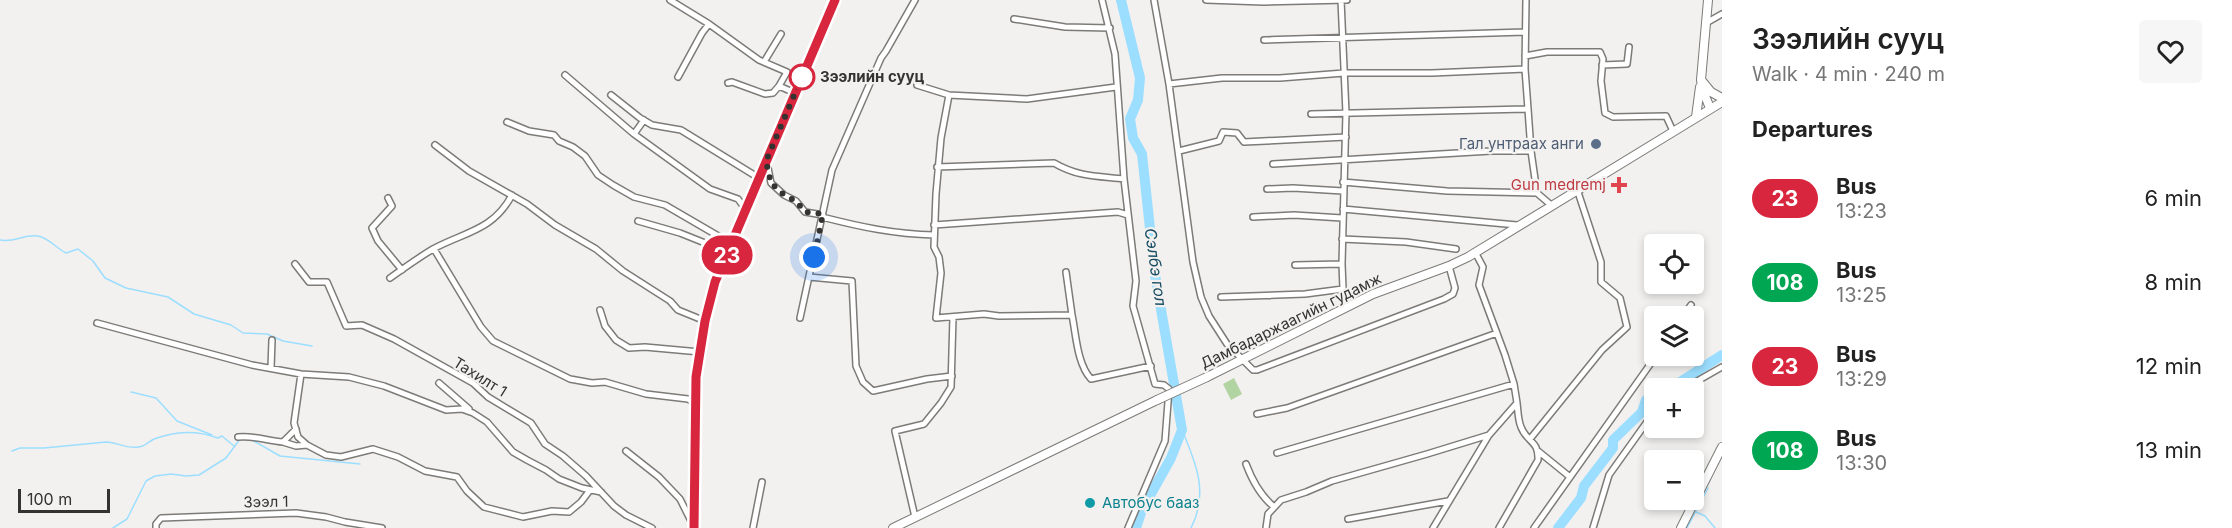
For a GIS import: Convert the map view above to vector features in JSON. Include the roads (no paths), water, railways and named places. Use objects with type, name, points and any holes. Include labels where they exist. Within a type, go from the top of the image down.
[{"type":"main road","points":[[694,527],[696,377],[705,321],[715,282],[835,0]]},
{"type":"main road","points":[[1696,117],[1708,0]]},
{"type":"main road","points":[[1701,80],[1722,100]]},
{"type":"main road","points":[[1701,80],[1710,108]]},
{"type":"main road","name":"Дамбадаржаагийн гудамж","points":[[893,528],[1373,294],[1449,266],[1722,100]]},
{"type":"main road","points":[[1681,528],[1722,447]]},
{"type":"main road","points":[[915,518],[919,528]]},
{"type":"street","points":[[670,0],[764,62],[787,72],[773,93],[765,94],[732,82],[728,83]]},
{"type":"street","points":[[800,318],[832,170],[880,58],[915,0]]},
{"type":"street","points":[[1102,0],[1115,54],[1124,179],[1136,282],[1133,306],[1155,384],[1164,385],[1169,389],[1165,441],[1128,528]]},
{"type":"street","points":[[1154,0],[1179,151],[1193,262],[1201,297],[1209,316],[1227,344],[1253,370],[1444,299],[1453,294],[1455,288],[1449,266]]},
{"type":"street","points":[[1206,0],[1264,2],[1347,0]]},
{"type":"street","points":[[1341,0],[1346,113],[1342,264],[1343,289],[1350,305]]},
{"type":"street","points":[[1526,0],[1525,69],[1531,151],[1537,193]]},
{"type":"street","points":[[1706,23],[1722,14]]},
{"type":"street","points":[[1014,19],[1065,27],[1110,28]]},
{"type":"street","points":[[678,77],[709,24]]},
{"type":"street","points":[[1264,40],[1525,32]]},
{"type":"street","points":[[764,62],[781,34]]},
{"type":"street","points":[[1602,65],[1627,64],[1629,47]]},
{"type":"street","points":[[1525,56],[1547,52],[1600,52],[1603,58],[1601,81],[1605,113],[1613,117],[1666,116],[1673,131]]},
{"type":"street","points":[[1169,84],[1222,78],[1525,69]]},
{"type":"street","points":[[565,75],[634,134],[710,189],[738,199],[746,210]]},
{"type":"street","points":[[916,85],[949,95],[1027,99],[1116,87]]},
{"type":"street","points":[[779,86],[795,93]]},
{"type":"street","points":[[611,95],[644,120],[661,127],[681,130],[759,178]]},
{"type":"street","points":[[949,95],[937,167],[934,247],[939,257],[941,273],[936,318],[984,314],[999,316],[1072,315]]},
{"type":"street","points":[[1311,114],[1528,109]]},
{"type":"street","points":[[634,134],[644,120]]},
{"type":"street","points":[[507,122],[529,130],[554,135],[558,141],[573,147],[585,156],[598,175],[619,188],[634,197],[665,205],[732,244]]},
{"type":"street","points":[[1179,151],[1219,141],[1223,132],[1237,133],[1244,142],[1346,137]]},
{"type":"street","points":[[435,145],[469,171],[512,195],[555,225],[596,249],[623,271],[670,301],[678,310],[705,321]]},
{"type":"street","points":[[1273,164],[1531,151]]},
{"type":"street","points":[[766,161],[771,183],[784,195],[796,201],[805,212],[872,230],[899,234],[934,235]]},
{"type":"street","points":[[937,167],[1054,163],[1065,170],[1085,176],[1124,179]]},
{"type":"street","points":[[1343,182],[1447,191],[1537,193],[1551,205]]},
{"type":"street","points":[[1267,189],[1343,191]]},
{"type":"street","points":[[1530,440],[1602,350],[1627,327],[1620,298],[1601,282],[1601,262],[1577,189]]},
{"type":"street","points":[[390,278],[434,249],[483,227],[493,220],[512,195]]},
{"type":"street","points":[[388,198],[392,206],[372,228],[378,241],[402,270]]},
{"type":"street","points":[[1343,209],[1429,219],[1517,225]]},
{"type":"street","points":[[934,225],[1118,213],[1128,215]]},
{"type":"street","points":[[1253,217],[1294,215],[1342,218]]},
{"type":"street","points":[[638,220],[710,245],[718,247],[732,244]]},
{"type":"street","points":[[1342,238],[1406,242],[1456,249]]},
{"type":"street","points":[[434,249],[475,318],[493,340],[570,379],[592,383],[605,382],[632,390],[687,399],[695,403]]},
{"type":"street","points":[[1475,252],[1483,267],[1479,285],[1514,384],[1520,427],[1538,451],[1570,477]]},
{"type":"street","name":"Тахилт 1","points":[[295,264],[309,282],[327,282],[346,326],[362,325],[394,339],[473,383],[488,397],[531,423],[545,444],[563,456],[626,515],[652,528]]},
{"type":"street","points":[[1295,265],[1342,264]]},
{"type":"street","points":[[1066,272],[1072,315],[1087,375],[1091,379],[1151,366]]},
{"type":"street","points":[[809,277],[852,281],[856,366],[863,382],[873,391],[952,376]]},
{"type":"street","points":[[1221,297],[1305,294],[1343,289]]},
{"type":"street","points":[[600,310],[605,326],[616,340],[629,348],[645,347],[700,352]]},
{"type":"street","points":[[915,518],[895,431],[924,424],[951,387],[953,316]]},
{"type":"street","points":[[97,323],[252,365],[301,374],[349,377],[384,386],[446,410],[462,409],[472,412]]},
{"type":"street","points":[[1257,414],[1287,408],[1497,333]]},
{"type":"street","points":[[271,368],[272,340]]},
{"type":"street","points":[[1534,528],[1649,366]]},
{"type":"street","points":[[1703,378],[1722,367]]},
{"type":"street","points":[[301,374],[294,409],[294,423],[298,437],[326,456],[341,457],[373,449],[398,457],[425,471],[457,477],[467,491],[484,507],[523,517],[552,511],[569,512],[590,490]]},
{"type":"street","points":[[439,383],[487,422],[513,452],[559,479],[601,492]]},
{"type":"street","points":[[1277,453],[1514,384]]},
{"type":"street","points":[[1433,528],[1489,435],[1516,403]]},
{"type":"street","points":[[1593,528],[1608,475],[1644,426]]},
{"type":"street","points":[[284,442],[296,429]]},
{"type":"street","points":[[1266,528],[1273,506],[1281,500],[1332,481],[1489,435]]},
{"type":"street","points":[[238,437],[248,436],[296,446],[308,445]]},
{"type":"street","points":[[626,451],[659,477],[680,499],[694,527]]},
{"type":"street","points":[[1499,528],[1538,460],[1538,451]]},
{"type":"street","points":[[1246,464],[1252,480],[1273,506]]},
{"type":"street","points":[[753,528],[762,482]]},
{"type":"street","points":[[1348,519],[1448,501]]},
{"type":"street","name":"Зээл 1","points":[[156,528],[161,518],[285,513],[326,517],[382,528]]},
{"type":"waterway","name":"Сэлбэ гол","points":[[1121,0],[1140,78],[1138,100],[1130,119],[1133,138],[1142,154],[1155,275],[1182,430],[1171,458],[1142,510],[1136,528]]},
{"type":"waterway","points":[[0,240],[38,236],[66,253],[78,249],[93,261],[105,278],[126,288],[168,297],[194,314],[231,325],[243,333],[267,334],[283,341],[312,346]]},
{"type":"waterway","points":[[1686,378],[1722,355]]},
{"type":"waterway","points":[[131,392],[156,398],[177,421],[212,435]]},
{"type":"waterway","points":[[1558,528],[1581,498],[1584,486],[1613,448],[1613,440],[1642,412],[1644,406]]},
{"type":"waterway","points":[[1182,430],[1196,466],[1200,490],[1199,503],[1191,528]]},
{"type":"waterway","points":[[12,451],[20,448],[106,442],[140,447],[162,436],[179,433],[202,434],[218,438],[222,436],[234,446]]},
{"type":"waterway","points":[[113,528],[127,519],[146,481],[155,476],[171,474],[199,475],[226,458],[240,439]]},
{"type":"waterway","points":[[252,440],[280,456],[360,464]]},
{"type":"waterway","points":[[1687,528],[1708,488]]},
{"type":"waterway","points":[[1696,512],[1705,516],[1715,528]]},
{"type":"place","name":"Зээлийн сууц","points":[[802,77]]},
{"type":"place","name":"Гал унтраах анги","points":[[1596,144]]},
{"type":"place","name":"Gun medremj","points":[[1619,185]]},
{"type":"place","name":"Автобус бааз","points":[[1090,503]]}]
